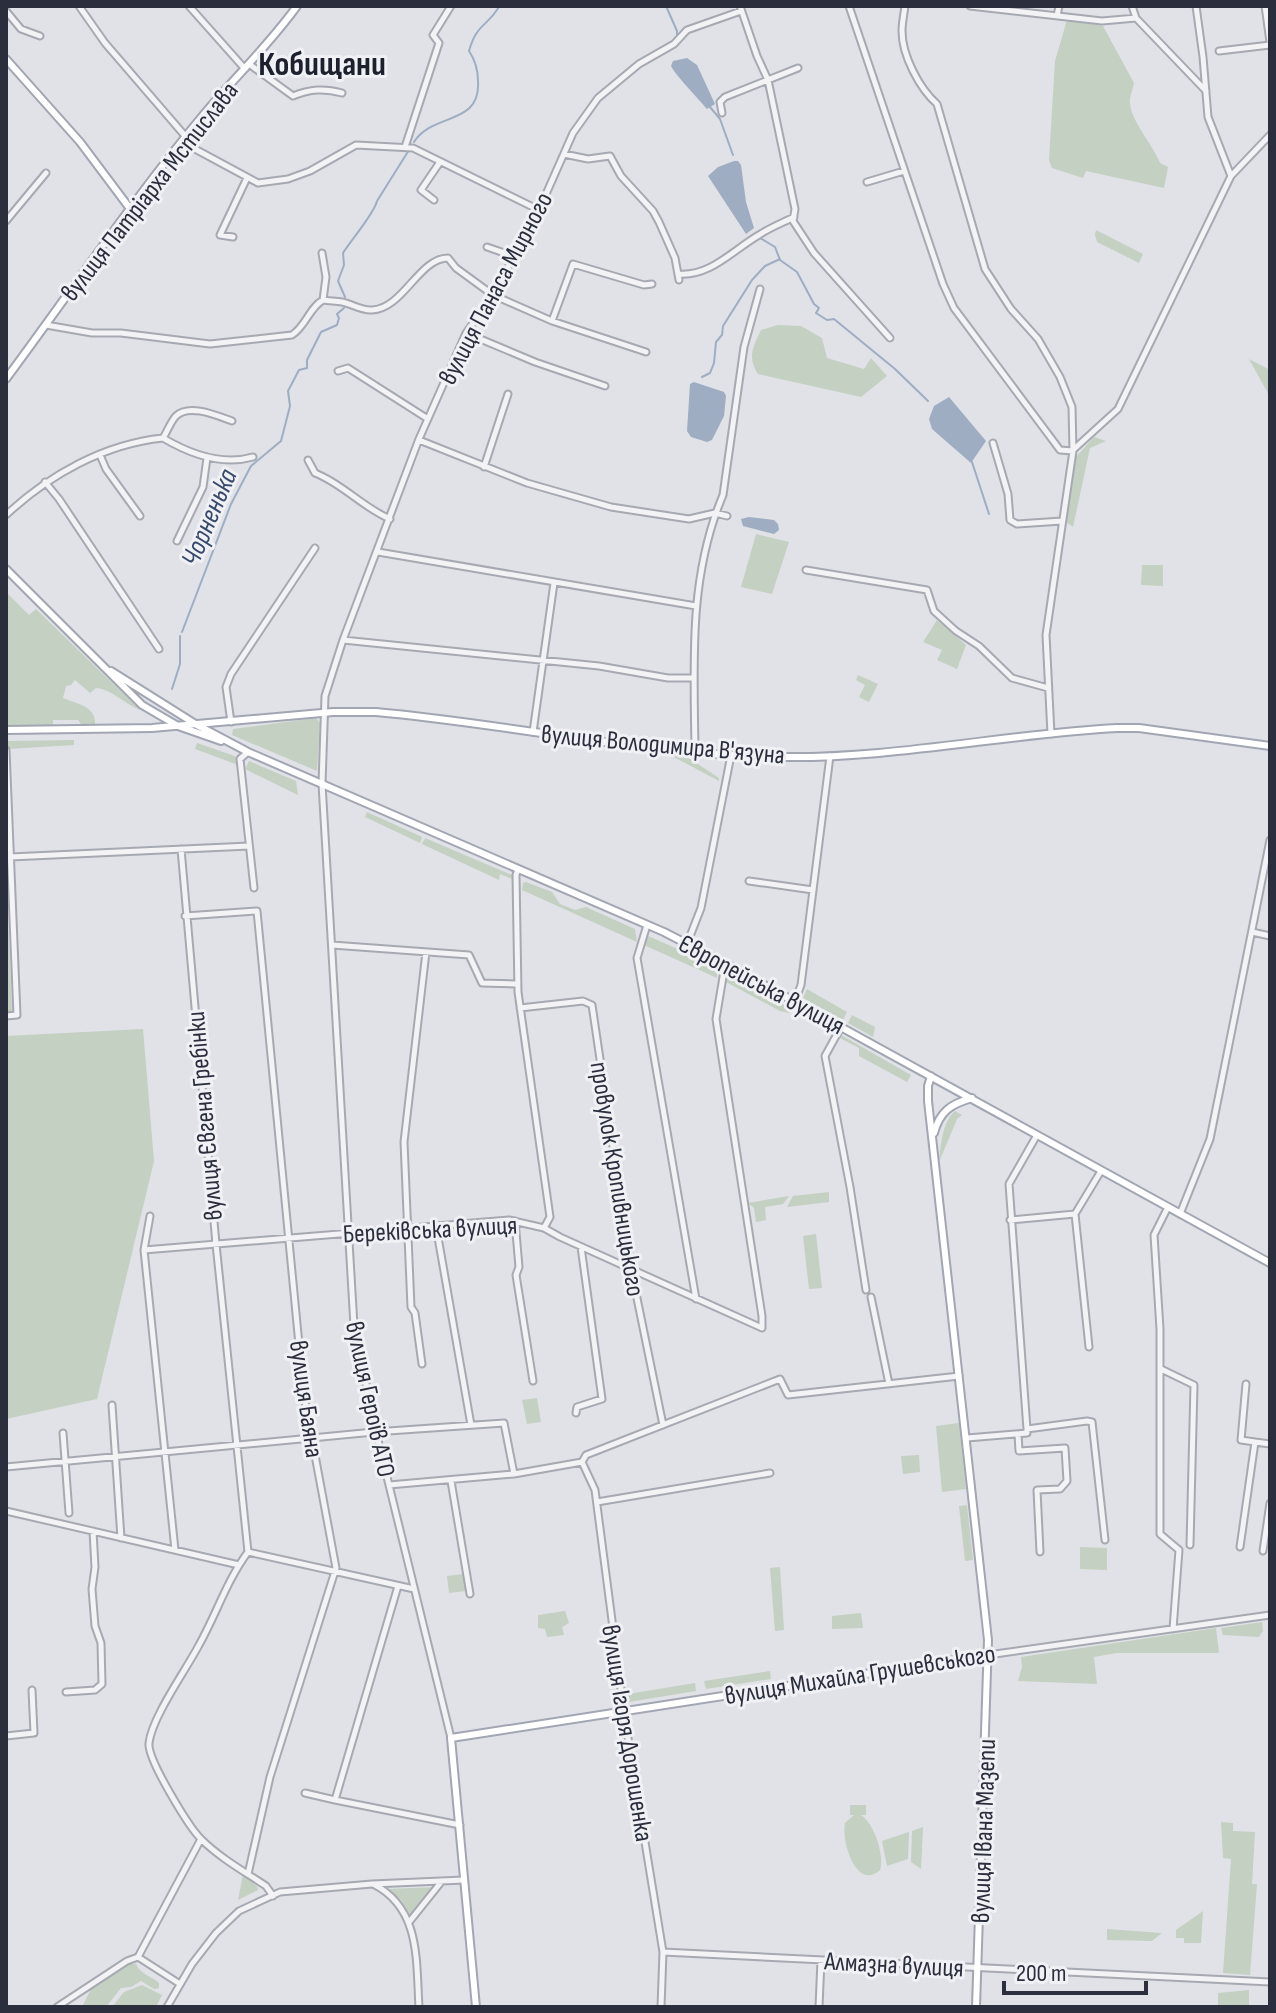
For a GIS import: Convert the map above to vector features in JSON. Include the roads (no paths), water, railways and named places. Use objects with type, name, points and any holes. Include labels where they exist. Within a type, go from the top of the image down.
[{"type":"main road","name":"вулиця Патріарха Мстислава","points":[[6,379],[184,140],[279,32],[297,6]]},
{"type":"main road","points":[[6,59],[80,142],[131,210]]},
{"type":"main road","name":"Європейська вулиця","points":[[6,569],[142,705],[178,726],[234,745]]},
{"type":"main road","name":"Європейська вулиця","points":[[111,671],[197,725],[248,752],[687,944],[1270,1263]]},
{"type":"main road","name":"вулиця Володимира В'язуна","points":[[6,730],[152,728],[323,713],[388,713],[731,755],[830,756],[1139,728],[1270,746]]},
{"type":"main road","name":"вулиця Івана Мазепи","points":[[931,1076],[928,1086],[933,1140],[988,1655],[976,2007]]},
{"type":"main road","points":[[933,1140],[936,1124],[944,1110],[972,1098]]},
{"type":"main road","name":"вулиця Михайла Грушевського","points":[[451,1738],[988,1655]]},
{"type":"main road","name":"вулиця Героїв АТО","points":[[451,1738],[476,2007]]},
{"type":"street","points":[[79,6],[184,140],[258,183],[288,179],[310,171],[356,145],[405,147],[413,148],[539,210]]},
{"type":"street","points":[[189,6],[247,66],[293,96],[302,91],[325,89],[342,93]]},
{"type":"street","points":[[405,147],[439,43],[433,35],[451,6]]},
{"type":"street","points":[[849,6],[943,284],[954,308],[1060,450],[1073,451],[1118,409],[1231,176],[1270,135]]},
{"type":"street","points":[[905,6],[902,33],[907,56],[927,95],[937,104],[985,269],[1011,309],[1038,339],[1060,377],[1072,407],[1073,451],[1046,635],[1051,734]]},
{"type":"street","points":[[970,6],[1102,21],[1136,18]]},
{"type":"street","points":[[1057,16],[1059,6]]},
{"type":"street","points":[[1132,6],[1136,18],[1206,91]]},
{"type":"street","points":[[1196,6],[1208,117],[1231,176]]},
{"type":"street","points":[[1219,51],[1270,44],[1265,6]]},
{"type":"street","points":[[740,9],[768,80],[795,209],[794,217],[800,234],[890,338]]},
{"type":"street","name":"вулиця Панаса Мирного","points":[[322,784],[325,696],[343,640],[419,440],[466,333],[493,295],[539,210],[573,133],[598,98],[622,77],[674,44],[687,30],[740,9]]},
{"type":"street","points":[[6,11],[21,29],[40,36]]},
{"type":"street","points":[[722,113],[720,102],[725,97],[798,68]]},
{"type":"street","points":[[564,154],[588,159],[610,156],[621,176],[653,211],[675,258],[679,277],[723,261],[761,233],[794,217]]},
{"type":"street","points":[[434,200],[421,190],[440,162]]},
{"type":"street","points":[[867,182],[904,171]]},
{"type":"street","points":[[6,221],[46,173]]},
{"type":"street","points":[[233,237],[220,235],[247,178]]},
{"type":"street","points":[[487,247],[513,256]]},
{"type":"street","points":[[322,253],[326,277],[323,300]]},
{"type":"street","points":[[46,325],[92,333],[121,333],[215,344],[292,335],[323,300],[377,310],[394,300],[441,258],[452,261],[456,268],[493,295],[552,321],[646,352]]},
{"type":"street","points":[[552,321],[573,264],[644,285],[652,284]]},
{"type":"street","points":[[695,751],[692,678],[698,580],[715,513],[723,495],[747,332],[760,289]]},
{"type":"street","points":[[466,333],[521,357],[605,386]]},
{"type":"street","points":[[338,371],[348,368],[428,419]]},
{"type":"street","points":[[484,467],[508,394]]},
{"type":"street","points":[[6,515],[45,482],[100,455],[163,438],[177,415],[184,411],[206,412],[232,421]]},
{"type":"street","points":[[163,438],[187,452],[207,458],[242,460],[253,457]]},
{"type":"street","points":[[419,440],[559,494],[624,509],[689,519],[715,513],[727,516]]},
{"type":"street","points":[[993,443],[1008,494],[1010,520],[1017,524],[1062,521]]},
{"type":"street","points":[[100,455],[106,469],[140,516]]},
{"type":"street","points":[[177,541],[203,487],[207,458]]},
{"type":"street","points":[[308,460],[315,473],[332,480],[376,513],[390,519]]},
{"type":"street","points":[[45,482],[159,649]]},
{"type":"street","points":[[231,723],[226,687],[231,674],[315,548]]},
{"type":"street","points":[[378,552],[697,606]]},
{"type":"street","points":[[806,570],[927,590],[934,611],[979,646],[1012,678],[1048,688]]},
{"type":"street","points":[[533,732],[554,583]]},
{"type":"street","points":[[343,640],[544,661],[668,678],[692,678]]},
{"type":"street","points":[[6,750],[17,1015],[6,1016]]},
{"type":"street","points":[[248,752],[240,759],[254,888]]},
{"type":"street","points":[[687,944],[701,908],[731,755]]},
{"type":"street","points":[[795,1001],[801,985],[830,756]]},
{"type":"street","name":"вулиця Героїв АТО","points":[[322,784],[356,1337],[376,1432],[451,1738]]},
{"type":"street","points":[[1180,1214],[1210,1139],[1270,840]]},
{"type":"street","points":[[10,857],[249,846]]},
{"type":"street","name":"вулиця Євгена Гребінки","points":[[181,849],[235,1444],[248,1552]]},
{"type":"street","points":[[518,869],[517,984],[550,1217],[544,1228]]},
{"type":"street","points":[[749,881],[813,890]]},
{"type":"street","name":"вулиця Баяна","points":[[185,916],[257,911],[311,1438],[336,1572],[270,1777],[248,1874]]},
{"type":"street","points":[[647,925],[637,958],[696,1299]]},
{"type":"street","points":[[1252,932],[1270,936]]},
{"type":"street","points":[[332,945],[469,955],[482,983],[517,984]]},
{"type":"street","points":[[422,1364],[415,1313],[411,1307],[404,1142],[426,952]]},
{"type":"street","name":"Береківська вулиця","points":[[144,1250],[515,1221],[544,1228],[762,1328],[716,1019],[724,971],[728,965]]},
{"type":"street","name":"провулок Кропивницького","points":[[520,1008],[583,1001],[592,1005],[631,1269],[663,1425]]},
{"type":"street","points":[[841,1026],[825,1056],[848,1173],[866,1290]]},
{"type":"street","points":[[967,1438],[1027,1433],[1009,1184],[1037,1135]]},
{"type":"street","points":[[1089,1347],[1075,1214],[1101,1171]]},
{"type":"street","points":[[1168,1207],[1154,1235],[1161,1369],[1160,1534],[1179,1550],[1173,1629]]},
{"type":"street","points":[[1010,1220],[1075,1214]]},
{"type":"street","points":[[150,1216],[144,1250],[175,1550]]},
{"type":"street","points":[[515,1221],[519,1267],[516,1275],[533,1381]]},
{"type":"street","points":[[436,1226],[471,1425]]},
{"type":"street","points":[[576,1413],[577,1407],[601,1401],[602,1397],[580,1246]]},
{"type":"street","points":[[871,1297],[889,1384]]},
{"type":"street","points":[[1161,1369],[1194,1385],[1190,1545]]},
{"type":"street","points":[[389,1485],[514,1474],[582,1462],[586,1455],[780,1379],[788,1395],[960,1376]]},
{"type":"street","points":[[1246,1384],[1241,1440],[1270,1444]]},
{"type":"street","points":[[112,1405],[121,1538]]},
{"type":"street","points":[[1027,1429],[1092,1422],[1105,1540]]},
{"type":"street","points":[[6,1467],[235,1444],[504,1423],[514,1474]]},
{"type":"street","points":[[63,1433],[69,1513]]},
{"type":"street","points":[[1018,1434],[1019,1451],[1065,1448],[1067,1481],[1060,1489],[1037,1490],[1040,1552]]},
{"type":"street","points":[[1240,1547],[1255,1442]]},
{"type":"street","name":"вулиця Ігоря Дорошенка","points":[[582,1462],[597,1502],[624,1710],[663,1952],[661,2007]]},
{"type":"street","points":[[597,1502],[770,1473]]},
{"type":"street","points":[[451,1481],[470,1594]]},
{"type":"street","points":[[1263,1551],[1270,1503]]},
{"type":"street","points":[[6,1511],[239,1565]]},
{"type":"street","points":[[66,1692],[95,1690],[102,1684],[101,1643],[95,1626],[92,1589],[95,1567],[93,1531]]},
{"type":"street","points":[[273,1896],[266,1886],[201,1839],[151,1759],[148,1745],[161,1711],[248,1552],[414,1589]]},
{"type":"street","points":[[335,1800],[398,1586]]},
{"type":"street","name":"вулиця Михайла Грушевського","points":[[988,1655],[1270,1615]]},
{"type":"street","points":[[6,1736],[34,1733],[32,1690]]},
{"type":"street","points":[[305,1793],[460,1825]]},
{"type":"street","points":[[57,2007],[138,1957],[201,1839]]},
{"type":"street","points":[[167,2007],[192,1964],[216,1933],[239,1911],[280,1892],[464,1880]]},
{"type":"street","points":[[410,1921],[442,1881]]},
{"type":"street","points":[[372,1884],[392,1896],[410,1921],[415,1942],[419,2007]]},
{"type":"street","name":"Алмазна вулиця","points":[[663,1952],[1270,1982]]},
{"type":"street","points":[[138,1957],[180,1984]]},
{"type":"street","points":[[819,2007],[821,1960]]},
{"type":"water","points":[[687,58],[697,65],[715,104],[707,109],[671,66],[673,61]]},
{"type":"water","points":[[734,161],[741,165],[746,202],[754,228],[746,234],[708,176],[718,167]]},
{"type":"water","points":[[694,382],[724,392],[726,396],[724,416],[712,440],[707,442],[691,437],[687,431],[690,384]]},
{"type":"water","points":[[949,397],[986,441],[971,463],[932,429],[929,419],[934,406]]},
{"type":"water","points":[[741,519],[774,520],[779,530],[774,534],[743,526]]},
{"type":"waterway","points":[[666,6],[677,37]]},
{"type":"waterway","name":"Чорненька","points":[[414,142],[432,126],[464,112],[472,105],[477,95],[478,77],[469,51],[479,30],[499,7]]},
{"type":"waterway","points":[[710,107],[720,119],[733,155]]},
{"type":"waterway","name":"Чорненька","points":[[345,297],[338,281],[344,265],[343,253],[372,213],[409,150]]},
{"type":"waterway","points":[[760,238],[775,247],[780,260],[797,272],[819,308],[816,313],[827,320],[834,319],[895,369],[928,401]]},
{"type":"waterway","points":[[702,377],[710,373],[716,342],[722,335],[723,326],[752,280],[765,266],[780,259]]},
{"type":"waterway","name":"Чорненька","points":[[182,632],[231,504],[251,466],[281,441],[290,406],[288,391],[299,370],[307,368],[307,360],[321,332],[337,325],[337,314],[344,308]]},
{"type":"waterway","points":[[972,462],[989,514]]},
{"type":"waterway","name":"Чорненька","points":[[172,689],[180,664],[180,636]]},
{"type":"district","name":"Кобищани","points":[[322,63]]}]
